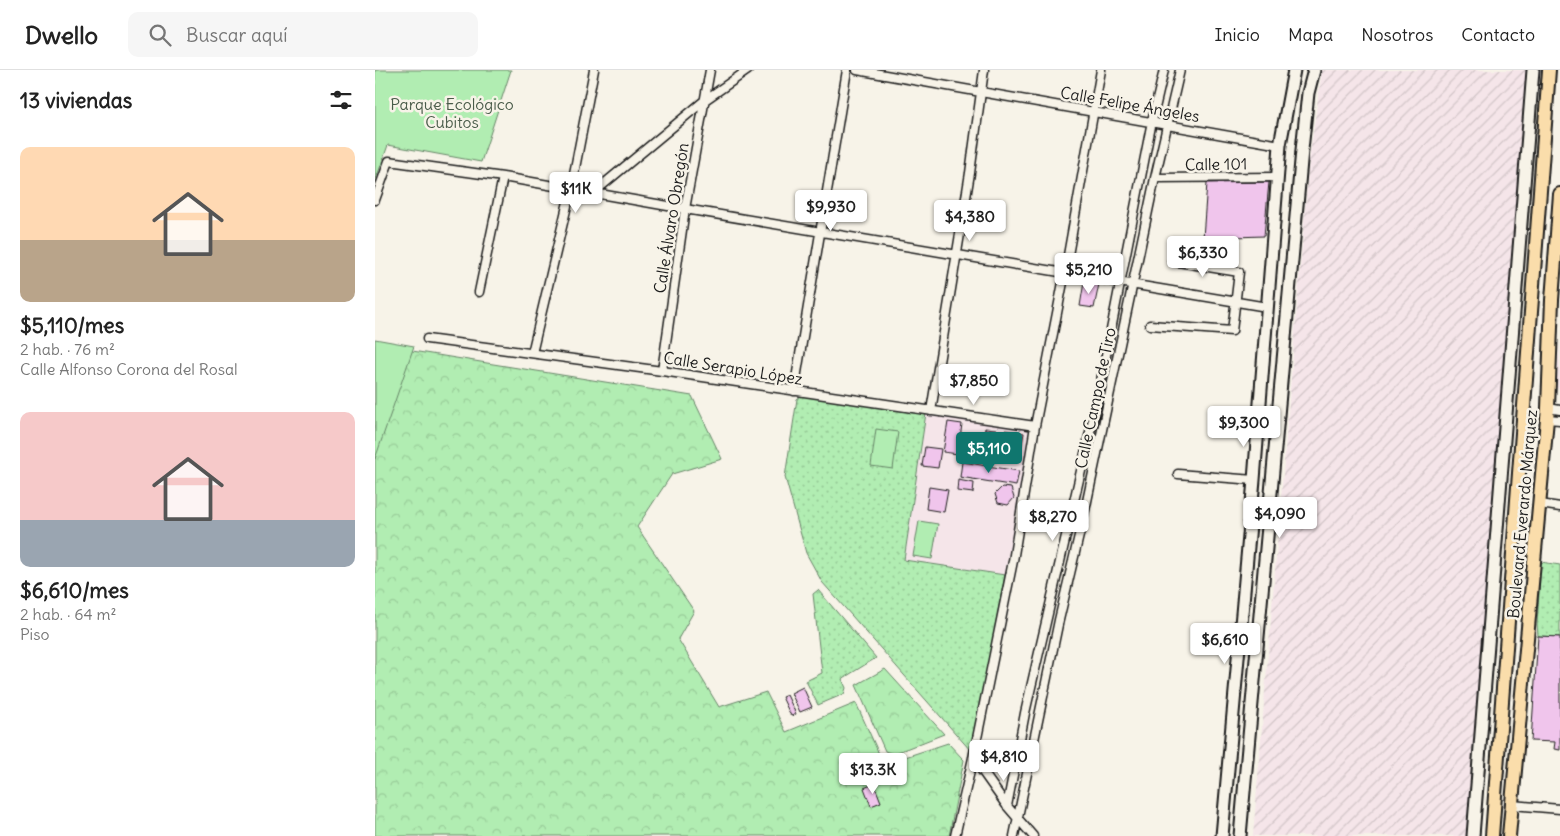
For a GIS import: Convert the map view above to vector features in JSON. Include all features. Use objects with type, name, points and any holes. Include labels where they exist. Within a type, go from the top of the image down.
[{"type":"main road","points":[[1222,836],[1253,497],[1280,145],[1294,70]]},
{"type":"main road","points":[[1240,836],[1302,150],[1308,93],[1314,70]]},
{"type":"main road","points":[[1473,836],[1533,70]]},
{"type":"main road","points":[[1491,836],[1549,70]]},
{"type":"main road","name":"Boulevard Everardo Márquez","points":[[1509,836],[1540,504],[1554,414],[1560,194]]},
{"type":"main road","points":[[1253,497],[1270,499]]},
{"type":"street","points":[[532,353],[571,189],[594,70]]},
{"type":"street","name":"Calle Álvaro Obregón","points":[[662,371],[685,209],[710,70]]},
{"type":"street","points":[[593,193],[705,100],[749,70]]},
{"type":"street","points":[[793,391],[847,70]]},
{"type":"street","name":"Calle Felipe Ángeles","points":[[857,70],[1280,145]]},
{"type":"street","points":[[931,411],[970,174],[984,70]]},
{"type":"street","points":[[955,836],[973,758],[1013,561],[1035,426],[1101,70]]},
{"type":"street","name":"Calle Campo de Tiro","points":[[1007,806],[1025,713],[1096,406],[1152,121],[1164,70]]},
{"type":"street","name":"Calle Campo de Tiro","points":[[1014,836],[1059,620],[1086,506],[1155,178],[1180,70]]},
{"type":"street","points":[[375,200],[389,161],[503,176],[685,209],[1267,307]]},
{"type":"street","points":[[479,292],[503,176]]},
{"type":"street","name":"Calle 101","points":[[1155,178],[1277,177]]},
{"type":"street","points":[[1150,325],[1232,331],[1239,272],[1171,262]]},
{"type":"street","name":"Calle Serapio López","points":[[427,339],[662,371],[1035,426]]},
{"type":"street","points":[[1178,474],[1254,480]]},
{"type":"street","points":[[1074,504],[1086,506]]},
{"type":"street","points":[[1540,504],[1560,507]]},
{"type":"street","points":[[1047,618],[1059,620]]},
{"type":"street","points":[[1025,713],[1039,717]]},
{"type":"street","points":[[973,758],[1007,806],[1033,836]]},
{"type":"street","points":[[1511,805],[1560,809]]},
{"type":"shaded area","points":[[1322,70],[1527,70],[1467,836],[1253,836],[1309,160]]},
{"type":"shaded area","points":[[1560,341],[1560,389],[1556,388]]},
{"type":"shaded area","points":[[926,413],[1030,428],[1005,575],[904,561]]},
{"type":"green space","name":"Parque Ecológico Cubitos","points":[[375,70],[511,70],[481,162],[388,145],[375,182]]},
{"type":"green space","points":[[375,339],[414,346],[375,459]]},
{"type":"green space","points":[[375,345],[692,396],[722,459],[672,474],[637,527],[694,611],[678,639],[719,707],[766,692],[786,732],[856,703],[880,756],[885,761],[890,762],[948,743],[964,760],[949,836],[375,836]]},
{"type":"green space","points":[[801,396],[926,413],[904,560],[1005,575],[971,751],[822,582],[806,553],[785,477],[797,399]]},
{"type":"green space","points":[[876,429],[898,432],[893,469],[871,466]]},
{"type":"green space","points":[[919,521],[938,524],[932,559],[913,556]]},
{"type":"green space","points":[[1541,562],[1560,565],[1560,637],[1538,636]]},
{"type":"green space","points":[[818,590],[876,658],[842,679],[846,688],[844,694],[818,705],[806,681],[822,673],[813,594]]},
{"type":"green space","points":[[885,669],[944,734],[893,754],[885,751],[856,685]]},
{"type":"building","points":[[1269,182],[1264,236],[1203,238],[1207,183]]},
{"type":"building","points":[[1084,282],[1099,284],[1094,308],[1080,306]]},
{"type":"building","points":[[948,422],[962,424],[958,454],[943,452]]},
{"type":"building","points":[[985,428],[996,429],[994,445],[983,443]]},
{"type":"building","points":[[1005,430],[1024,433],[1021,449],[1003,446]]},
{"type":"building","points":[[925,447],[941,449],[938,468],[922,466]]},
{"type":"building","points":[[962,462],[1019,471],[1016,486],[960,477]]},
{"type":"building","points":[[958,480],[974,483],[973,493],[957,491]]},
{"type":"building","points":[[929,487],[948,490],[944,512],[926,509]]},
{"type":"building","points":[[1002,487],[1011,488],[1014,498],[1008,505],[998,503],[995,494]]},
{"type":"building","points":[[1538,636],[1560,637],[1560,750],[1554,749],[1555,742],[1531,741]]},
{"type":"building","points":[[803,687],[812,707],[800,712],[791,693]]},
{"type":"building","points":[[787,695],[796,714],[791,716],[782,697]]},
{"type":"building","points":[[874,784],[881,802],[871,806],[864,788]]}]
